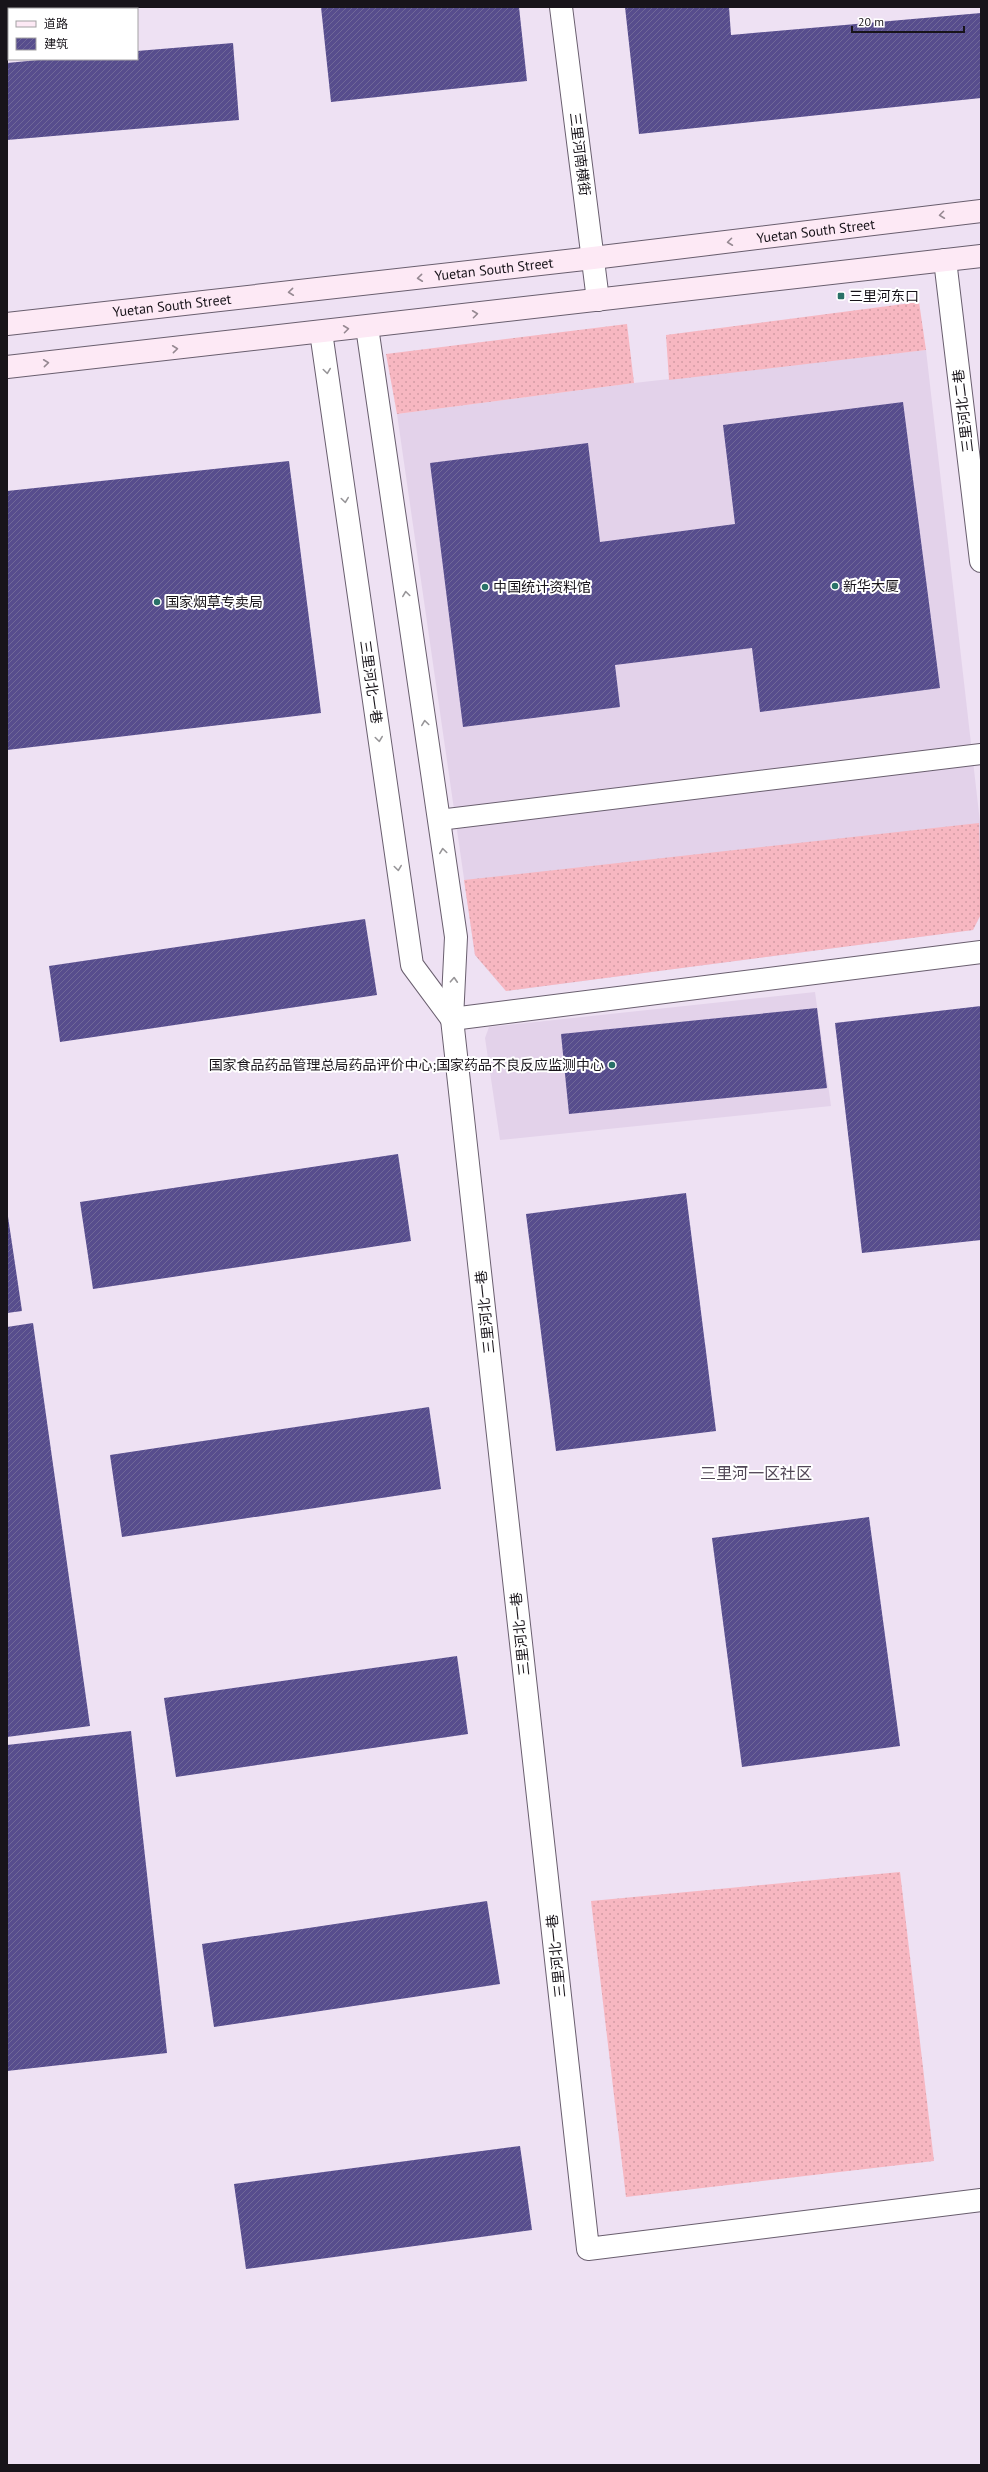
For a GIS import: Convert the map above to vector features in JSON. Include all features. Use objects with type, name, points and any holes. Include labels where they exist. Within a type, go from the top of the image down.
[{"type":"main road","name":"Yuetan South Street","points":[[7,324],[593,258],[981,211]]},
{"type":"main road","points":[[7,367],[981,256]]},
{"type":"street","name":"三里河南横街","points":[[561,7],[598,300]]},
{"type":"street","name":"三里河北二巷","points":[[945,260],[981,561]]},
{"type":"street","name":"三里河北一巷","points":[[367,327],[456,937],[452,1019],[588,2249],[981,2200]]},
{"type":"street","name":"三里河北一巷","points":[[321,332],[412,965],[452,1019]]},
{"type":"street","points":[[452,1019],[981,952]]},
{"type":"lane","points":[[439,820],[981,754]]},
{"type":"shaded area","points":[[919,302],[926,350],[669,380],[666,335]]},
{"type":"shaded area","points":[[627,324],[634,383],[397,414],[386,354]]},
{"type":"shaded area","points":[[926,350],[981,831],[981,914],[973,930],[506,991],[475,955],[397,414],[634,383]]},
{"type":"shaded area","points":[[979,823],[981,914],[973,930],[506,991],[475,955],[464,880]]},
{"type":"shaded area","points":[[815,992],[831,1106],[500,1140],[485,1038],[489,1027]]},
{"type":"shaded area","points":[[900,1872],[934,2161],[626,2197],[591,1901]]},
{"type":"building","points":[[321,7],[519,7],[527,81],[331,102]]},
{"type":"building","points":[[625,7],[729,7],[731,35],[981,13],[981,98],[639,134]]},
{"type":"building","points":[[233,43],[239,120],[7,140],[7,63],[38,60],[138,60],[138,51]]},
{"type":"building","points":[[903,402],[940,688],[760,712],[752,648],[615,665],[620,707],[463,727],[430,463],[588,443],[600,542],[735,524],[723,425]]},
{"type":"building","name":"国家烟草专卖局","points":[[289,461],[321,713],[7,750],[7,491]]},
{"type":"building","points":[[365,919],[377,995],[60,1042],[49,966]]},
{"type":"building","points":[[981,1006],[981,1240],[862,1253],[835,1023]]},
{"type":"building","points":[[817,1008],[827,1088],[569,1114],[561,1034]]},
{"type":"building","points":[[398,1154],[411,1241],[93,1289],[80,1202]]},
{"type":"building","points":[[686,1193],[716,1431],[556,1451],[526,1214]]},
{"type":"building","points":[[7,1210],[22,1311],[7,1313]]},
{"type":"building","points":[[33,1323],[90,1726],[7,1737],[7,1327]]},
{"type":"building","points":[[429,1407],[441,1489],[122,1537],[110,1455]]},
{"type":"building","points":[[869,1517],[900,1746],[742,1767],[712,1538]]},
{"type":"building","points":[[457,1656],[468,1734],[176,1777],[164,1698]]},
{"type":"building","points":[[131,1731],[167,2053],[7,2071],[7,1745]]},
{"type":"building","points":[[487,1901],[500,1984],[214,2027],[202,1944]]},
{"type":"building","points":[[520,2146],[532,2230],[246,2269],[234,2184]]},
{"type":"place","name":"三里河东口","points":[[841,296]]},
{"type":"place","name":"新华大厦","points":[[835,586]]},
{"type":"place","name":"中国统计资料馆","points":[[485,587]]},
{"type":"place","name":"国家烟草专卖局","points":[[157,602]]},
{"type":"place","name":"国家食品药品管理总局药品评价中心;国家药品不良反应监测中心","points":[[612,1065]]},
{"type":"district","name":"三里河一区社区","points":[[756,1473]]}]
